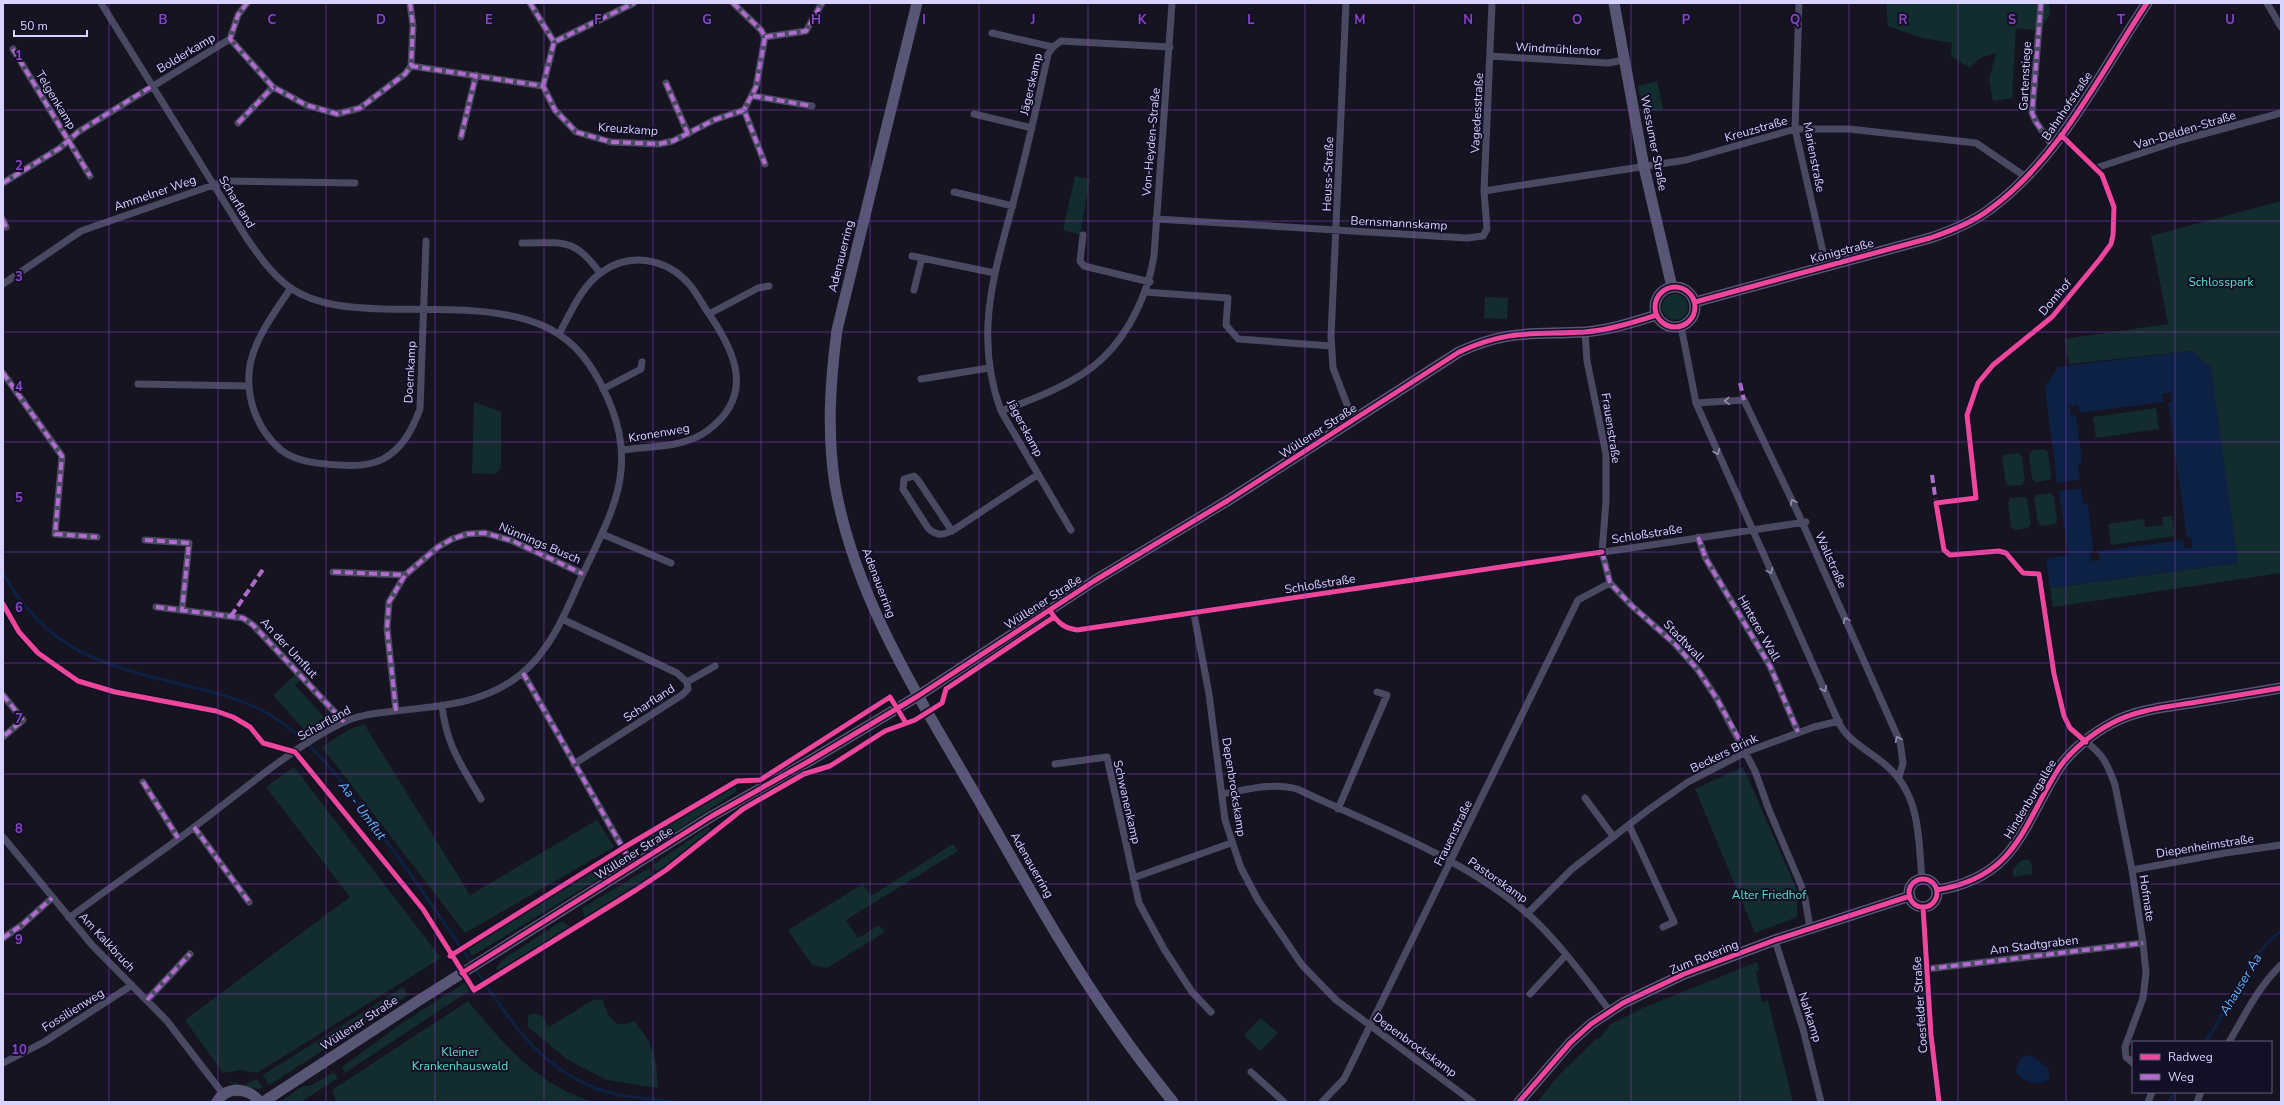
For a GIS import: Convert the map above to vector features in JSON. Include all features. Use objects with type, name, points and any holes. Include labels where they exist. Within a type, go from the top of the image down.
[{"type":"street","name":"Scharfland","points":[[69,918],[302,748],[344,722],[370,714],[442,705],[478,698],[501,688],[523,673],[542,653],[562,619],[602,534],[619,488],[622,450],[615,416],[603,389],[584,356],[575,346],[559,334],[542,325],[517,318],[479,312],[424,311],[336,304],[314,299],[291,288],[257,253],[101,3]]},
{"type":"street","points":[[410,3],[413,20],[411,66],[543,86],[554,42],[530,3]]},
{"type":"street","points":[[554,42],[634,3]]},
{"type":"street","points":[[733,3],[761,30],[764,37],[753,96],[744,110],[765,164]]},
{"type":"street","points":[[764,37],[806,31],[822,3]]},
{"type":"street","name":"Adenauerring","points":[[917,3],[840,316],[831,371],[829,418],[836,487],[858,572],[882,627],[918,696],[1086,981],[1117,1029],[1172,1102]]},
{"type":"street","name":"Von-Heyden-Straße","points":[[1001,411],[1065,384],[1103,358],[1127,328],[1150,282],[1154,256],[1172,3]]},
{"type":"street","name":"Heuss-Straße","points":[[1346,3],[1331,346],[1333,368],[1353,420]]},
{"type":"street","name":"Vagedesstraße","points":[[1487,223],[1484,192],[1492,3]]},
{"type":"street","name":"Wessumer Straße","points":[[1614,3],[1644,168],[1672,287]]},
{"type":"street","name":"Marienstraße","points":[[1798,3],[1795,129],[1826,265]]},
{"type":"street","name":"Gartenstiege","points":[[2041,3],[2032,113],[2036,122],[2052,146]]},
{"type":"street","name":"Bahnhofstraße","points":[[1991,209],[2026,177],[2061,135],[2147,3]]},
{"type":"street","points":[[2267,3],[2281,27]]},
{"type":"street","name":"Bolderkamp","points":[[152,86],[230,39],[238,15],[244,4]]},
{"type":"street","name":"Jägerskamp","points":[[992,33],[1053,47]]},
{"type":"street","name":"Bolderkamp","points":[[230,39],[273,87],[312,107],[337,114],[346,113],[360,108],[405,74],[411,66]]},
{"type":"street","name":"Jägerskamp","points":[[1071,530],[1037,475],[1001,411],[994,391],[986,334],[989,303],[995,273],[1032,128],[1048,54],[1053,47],[1062,41],[1170,47]]},
{"type":"street","name":"Telgenkamp","points":[[13,49],[90,176]]},
{"type":"street","name":"Windmühlentor","points":[[1490,56],[1608,63],[1624,60]]},
{"type":"street","points":[[461,137],[476,75]]},
{"type":"street","points":[[666,83],[688,134]]},
{"type":"street","name":"Telgenkamp","points":[[3,184],[69,142],[78,132],[152,86]]},
{"type":"street","name":"Kreuzkamp","points":[[543,86],[555,110],[576,132],[591,138],[611,142],[659,144],[673,141],[714,120],[744,110]]},
{"type":"street","points":[[238,123],[273,87]]},
{"type":"street","points":[[753,96],[812,106]]},
{"type":"street","name":"Van-Delden-Straße","points":[[2096,168],[2181,140],[2281,113]]},
{"type":"street","name":"Jägerskamp","points":[[974,114],[1032,128]]},
{"type":"street","name":"Kreuzstraße","points":[[1484,192],[1644,168],[1686,160],[1795,129],[1849,128],[1976,142],[2026,177]]},
{"type":"street","name":"Domhof","points":[[1975,493],[1967,415],[1978,383],[1993,365],[2052,317],[2111,244],[2115,222],[2114,207],[2109,189],[2096,168],[2061,135]]},
{"type":"street","name":"Ammelner Weg","points":[[3,284],[81,231],[214,184],[237,180],[355,183]]},
{"type":"street","points":[[954,192],[1013,206]]},
{"type":"street","name":"Königstraße","points":[[1695,302],[1826,265],[1908,245],[1952,231],[1991,209]]},
{"type":"street","name":"Bernsmannskamp","points":[[1156,219],[1476,238],[1485,234],[1487,223]]},
{"type":"street","points":[[3,220],[6,227]]},
{"type":"street","points":[[1083,235],[1080,261],[1084,266],[1150,282]]},
{"type":"street","points":[[424,311],[426,241]]},
{"type":"street","points":[[522,242],[557,243],[575,247],[584,252],[600,272]]},
{"type":"street","points":[[912,256],[995,273]]},
{"type":"street","points":[[914,290],[922,258]]},
{"type":"street","name":"Kronenweg","points":[[559,334],[585,290],[600,272],[614,264],[632,260],[647,260],[660,263],[677,272],[688,283],[727,342],[736,365],[736,386],[723,415],[708,430],[689,440],[622,450]]},
{"type":"street","points":[[709,314],[758,288],[768,286]]},
{"type":"street","points":[[1672,287],[1686,290],[1695,302],[1694,314],[1691,319],[1681,326],[1667,325],[1657,315],[1656,310],[1658,298],[1661,293],[1672,287]]},
{"type":"street","name":"Doernkamp","points":[[291,288],[260,339],[251,364],[249,386],[255,413],[263,429],[281,450],[301,459],[317,463],[349,465],[375,463],[394,452],[405,441],[413,428],[420,409],[424,311]]},
{"type":"street","points":[[1145,292],[1228,298],[1226,325],[1238,339],[1331,346]]},
{"type":"street","name":"Wüllener Straße","points":[[261,1102],[712,816],[811,760],[918,696],[1094,581],[1154,546],[1323,441],[1459,352],[1484,341],[1524,333],[1585,332],[1613,328],[1657,315]]},
{"type":"street","points":[[1681,326],[1696,403],[1837,719],[1848,736],[1899,777],[1907,787],[1914,810],[1922,880]]},
{"type":"street","name":"Frauenstraße","points":[[1585,332],[1588,361],[1606,454],[1606,501],[1602,552]]},
{"type":"street","points":[[603,389],[641,369],[642,362]]},
{"type":"street","points":[[921,379],[990,368]]},
{"type":"street","points":[[3,373],[62,456],[55,534],[98,537]]},
{"type":"street","points":[[138,384],[249,386]]},
{"type":"street","name":"Wallstraße","points":[[1696,403],[1744,400],[1804,522],[1900,742],[1903,763],[1899,777]]},
{"type":"street","name":"Jägerskamp","points":[[952,531],[918,480],[914,476],[904,479],[903,489],[928,528],[933,533],[940,535],[952,531],[1037,475]]},
{"type":"street","name":"Schloßstraße","points":[[1049,610],[1058,623],[1067,628],[1077,630],[1194,614],[1804,522]]},
{"type":"street","name":"Nünnings Busch","points":[[396,710],[387,620],[393,592],[405,575],[438,547],[452,539],[467,534],[485,533],[518,543],[583,574]]},
{"type":"street","points":[[602,534],[671,563]]},
{"type":"street","name":"Hinterer Wall","points":[[1698,537],[1706,559],[1770,666],[1798,732]]},
{"type":"street","points":[[145,540],[189,543],[182,610]]},
{"type":"street","name":"Stadtwall","points":[[1602,552],[1610,583],[1632,606],[1675,644],[1698,670],[1717,699],[1746,752],[1801,885],[1805,898],[1810,928]]},
{"type":"street","points":[[333,572],[405,575]]},
{"type":"street","name":"Frauenstraße","points":[[1322,1102],[1344,1079],[1578,600],[1610,583]]},
{"type":"street","name":"An der Umflut","points":[[156,607],[243,618],[253,625],[344,722]]},
{"type":"street","name":"Depenbrockskamp","points":[[1194,614],[1209,694],[1222,794],[1231,843],[1241,868],[1258,900],[1302,965],[1336,1000],[1370,1027],[1473,1102]]},
{"type":"street","name":"Scharfland","points":[[562,619],[677,673],[687,682],[688,689],[682,695],[574,764]]},
{"type":"street","name":"Scharfland","points":[[687,682],[715,666]]},
{"type":"street","points":[[523,673],[633,866]]},
{"type":"street","name":"Hindenburgallee","points":[[1937,890],[1975,878],[1991,870],[2002,861],[2023,835],[2060,767],[2086,742],[2112,723],[2133,714],[2281,688]]},
{"type":"street","points":[[1338,809],[1386,695],[1378,692]]},
{"type":"street","points":[[3,696],[23,720],[3,737]]},
{"type":"street","points":[[442,705],[444,722],[451,747],[481,799]]},
{"type":"street","name":"Beckers Brink","points":[[1528,914],[1572,869],[1613,836],[1688,782],[1746,752],[1837,719]]},
{"type":"street","name":"Hofmate","points":[[2086,742],[2099,751],[2110,772],[2132,870],[2143,943],[2145,986],[2136,1019],[2125,1047],[2126,1056],[2132,1063]]},
{"type":"street","name":"Schwanenkamp","points":[[1055,764],[1107,757],[1139,903],[1164,949],[1192,992],[1211,1012]]},
{"type":"street","points":[[143,782],[178,838]]},
{"type":"street","name":"Pastorskamp","points":[[1222,794],[1274,786],[1286,786],[1451,861],[1471,872],[1528,914],[1566,955],[1610,1011]]},
{"type":"street","points":[[1585,798],[1613,836]]},
{"type":"street","points":[[1629,825],[1674,922],[1663,927]]},
{"type":"street","points":[[194,827],[249,902]]},
{"type":"street","name":"Am Kalkbruch","points":[[3,837],[69,918],[188,1045],[220,1098]]},
{"type":"street","points":[[1133,878],[1231,843]]},
{"type":"street","name":"Diepenheimstraße","points":[[2132,870],[2225,853],[2281,845]]},
{"type":"street","points":[[1922,880],[1933,883],[1937,890],[1934,902],[1923,907],[1916,905],[1910,896],[1911,887],[1914,883],[1922,880]]},
{"type":"street","name":"Zum Rotering","points":[[1519,1102],[1570,1043],[1610,1011],[1684,974],[1774,940],[1910,896]]},
{"type":"street","points":[[3,938],[22,925],[52,898]]},
{"type":"street","name":"Coesfelder Straße","points":[[1923,907],[1931,1034],[1940,1102]]},
{"type":"street","name":"Nahkamp","points":[[1774,940],[1803,1029],[1821,1102]]},
{"type":"street","name":"Am Stadtgraben","points":[[1927,969],[2143,943]]},
{"type":"street","points":[[147,1000],[190,954]]},
{"type":"street","points":[[1530,994],[1566,955]]},
{"type":"street","points":[[2230,1041],[2268,977],[2281,964]]},
{"type":"street","name":"Fossilienweg","points":[[3,1063],[44,1042],[132,985]]},
{"type":"street","points":[[1251,1072],[1284,1102]]},
{"type":"street","points":[[220,1098],[233,1091],[241,1090],[249,1092],[261,1102]]},
{"type":"green space","points":[[1886,3],[2049,3],[2050,15],[2039,31],[2016,28],[2012,98],[1993,101],[1989,79],[1996,53],[1982,57],[1969,68],[1951,56],[1952,43],[1922,38],[1888,26]]},
{"type":"green space","points":[[1657,81],[1663,109],[1643,113],[1638,86]]},
{"type":"green space","points":[[1075,176],[1090,179],[1080,235],[1063,230]]},
{"type":"green space","name":"Schlosspark","points":[[2281,201],[2281,573],[2053,607],[2050,588],[2238,563],[2191,351],[2069,364],[2064,339],[2168,324],[2151,236]]},
{"type":"green space","points":[[1675,294],[1684,298],[1688,307],[1684,316],[1675,320],[1666,316],[1662,307],[1666,298]]},
{"type":"green space","points":[[1485,297],[1508,298],[1507,319],[1484,318]]},
{"type":"green space","points":[[474,402],[501,412],[501,468],[495,474],[472,473]]},
{"type":"green space","points":[[2156,408],[2159,429],[2096,438],[2093,417]]},
{"type":"green space","points":[[2044,449],[2048,452],[2051,476],[2049,480],[2036,482],[2032,479],[2029,455],[2031,451]]},
{"type":"green space","points":[[2018,453],[2022,456],[2025,481],[2022,485],[2009,486],[2006,483],[2002,459],[2004,455]]},
{"type":"green space","points":[[2050,493],[2054,496],[2057,520],[2055,524],[2042,526],[2038,523],[2034,499],[2037,495]]},
{"type":"green space","points":[[2024,497],[2027,499],[2031,524],[2028,528],[2015,530],[2011,527],[2008,503],[2010,498]]},
{"type":"green space","points":[[2172,516],[2175,536],[2111,545],[2108,524],[2144,519],[2145,527],[2163,525],[2162,517]]},
{"type":"green space","points":[[295,675],[300,680],[295,685],[324,717],[307,733],[273,695]]},
{"type":"green space","points":[[364,724],[470,895],[597,820],[614,847],[465,933],[322,747],[348,730]]},
{"type":"green space","points":[[294,767],[441,958],[257,1073],[241,1070],[223,1073],[185,1020],[350,897],[266,787]]},
{"type":"green space","name":"Alter Friedhof","points":[[1743,767],[1797,890],[1797,917],[1755,933],[1695,789]]},
{"type":"green space","points":[[736,785],[736,792],[645,851],[640,842]]},
{"type":"green space","points":[[708,827],[712,829],[659,872],[656,871],[653,865]]},
{"type":"green space","points":[[953,844],[958,851],[846,920],[858,938],[879,925],[885,932],[827,968],[812,965],[788,930],[863,884],[871,896]]},
{"type":"green space","points":[[619,854],[622,860],[620,866],[472,956],[467,948]]},
{"type":"green space","points":[[2022,860],[2029,860],[2032,865],[2032,874],[2013,877],[2013,869]]},
{"type":"green space","points":[[649,868],[652,874],[651,878],[585,918],[582,909],[584,907]]},
{"type":"green space","points":[[560,922],[563,922],[571,927],[497,971],[496,968],[504,959]]},
{"type":"green space","points":[[1757,962],[1759,970],[1756,971],[1762,1002],[1768,1001],[1793,1102],[1537,1102],[1561,1073],[1596,1039],[1601,1037],[1611,1024],[1643,1008]]},
{"type":"green space","points":[[466,982],[472,989],[345,1073],[342,1067],[402,1023]]},
{"type":"green space","points":[[403,987],[408,995],[269,1085],[263,1075]]},
{"type":"green space","points":[[602,999],[609,1016],[617,1024],[627,1024],[634,1021],[641,1030],[653,1052],[658,1088],[607,1080],[568,1060],[528,1027],[528,1015],[535,1013],[543,1017],[549,1027],[593,1000]]},
{"type":"green space","name":"Kleiner Krankenhauswald","points":[[468,1001],[495,1033],[524,1062],[556,1086],[574,1095],[594,1102],[336,1102],[332,1090]]},
{"type":"green space","points":[[1261,1018],[1278,1033],[1260,1051],[1244,1035]]},
{"type":"green space","points":[[334,1072],[338,1078],[301,1102],[280,1102],[303,1086],[312,1085]]},
{"type":"green space","points":[[257,1079],[263,1088],[244,1088],[227,1081],[244,1085]]},
{"type":"water","points":[[2191,351],[2211,367],[2238,563],[2050,588],[2046,559],[2068,555],[2059,491],[2081,488],[2083,504],[2088,504],[2093,551],[2090,552],[2091,561],[2100,560],[2098,551],[2183,540],[2184,548],[2192,547],[2191,538],[2187,538],[2168,403],[2172,402],[2171,392],[2162,394],[2164,402],[2080,413],[2078,405],[2070,406],[2071,416],[2076,415],[2082,463],[2078,463],[2080,480],[2057,483],[2045,387],[2057,369],[2056,367]]},
{"type":"water","points":[[2031,1055],[2049,1069],[2049,1079],[2041,1083],[2031,1083],[2022,1079],[2016,1072],[2020,1058]]},
{"type":"waterway","name":"Aa - Umflut","points":[[3,573],[21,601],[40,622],[61,640],[83,653],[134,672],[235,699],[256,707],[289,728],[326,762],[408,870],[472,964]]},
{"type":"waterway","name":"Ahauser Aa","points":[[2207,1041],[2251,965],[2271,939],[2281,932]]},
{"type":"waterway","name":"Aa - Umflut","points":[[475,968],[499,1004],[525,1037],[539,1052],[555,1065],[573,1077],[602,1090],[622,1095],[673,1102]]},
{"type":"waterway","name":"Ahauser Aa","points":[[2169,1102],[2174,1093]]},
{"type":"marked path","points":[[247,3],[238,15],[230,39],[273,87],[306,105],[337,114],[360,108],[405,74],[411,66],[543,86],[555,110],[576,132],[611,142],[659,144],[673,141],[714,120],[744,110],[765,164]]},
{"type":"marked path","points":[[410,3],[413,26],[411,66]]},
{"type":"marked path","points":[[530,3],[554,42]]},
{"type":"marked path","points":[[543,86],[554,42],[634,3]]},
{"type":"marked path","points":[[733,3],[761,30],[765,37],[756,87],[744,110]]},
{"type":"marked path","points":[[765,37],[806,31],[822,3]]},
{"type":"marked path","points":[[2041,3],[2032,113],[2036,122],[2052,145]]},
{"type":"marked path","points":[[13,49],[90,176]]},
{"type":"marked path","points":[[461,137],[476,75]]},
{"type":"marked path","points":[[666,83],[688,134]]},
{"type":"marked path","points":[[3,183],[60,148],[78,132],[152,86]]},
{"type":"marked path","points":[[238,123],[273,87]]},
{"type":"marked path","points":[[753,96],[812,106]]},
{"type":"marked path","points":[[3,220],[6,227]]},
{"type":"marked path","points":[[3,373],[62,456],[55,534],[97,537]]},
{"type":"marked path","points":[[1740,383],[1744,400]]},
{"type":"marked path","points":[[1932,475],[1936,503]]},
{"type":"marked path","points":[[396,711],[387,628],[389,602],[405,575],[438,547],[452,539],[467,534],[485,533],[513,541],[583,574]]},
{"type":"marked path","points":[[1698,537],[1706,559],[1770,666],[1798,732]]},
{"type":"marked path","points":[[145,540],[189,543],[182,610]]},
{"type":"marked path","points":[[1602,552],[1610,583],[1632,606],[1675,644],[1698,670],[1717,699],[1746,752]]},
{"type":"marked path","points":[[231,616],[264,568]]},
{"type":"marked path","points":[[333,572],[405,575]]},
{"type":"marked path","points":[[156,607],[243,618],[253,625],[344,722]]},
{"type":"marked path","points":[[523,673],[633,866]]},
{"type":"marked path","points":[[3,695],[23,720],[3,737]]},
{"type":"marked path","points":[[143,782],[178,838]]},
{"type":"marked path","points":[[194,827],[249,902]]},
{"type":"marked path","points":[[3,938],[22,925],[52,898]]},
{"type":"marked path","points":[[1927,969],[2143,943]]},
{"type":"marked path","points":[[147,1000],[190,954]]},
{"type":"cycle path","points":[[1695,302],[1930,238],[1961,226],[1983,214],[2015,188],[2058,140],[2077,113],[2147,3]]},
{"type":"cycle path","points":[[2061,135],[2102,175],[2114,207],[2113,235],[2111,244],[2052,317],[1993,365],[1978,383],[1967,415],[1976,498],[1936,503],[1944,550],[1950,555],[1999,551],[2006,553],[2023,573],[2039,574],[2054,674],[2064,716],[2070,728],[2086,742]]},
{"type":"cycle path","points":[[1675,287],[1683,289],[1689,293],[1693,299],[1695,307],[1693,315],[1689,321],[1683,325],[1675,327],[1667,325],[1661,321],[1657,315],[1655,307],[1657,299],[1661,293],[1667,289],[1675,287]]},
{"type":"cycle path","points":[[462,973],[712,816],[811,760],[918,696],[1094,581],[1227,501],[1459,352],[1507,336],[1594,331],[1657,315]]},
{"type":"cycle path","points":[[1051,612],[1062,624],[1068,628],[1077,630],[1602,552]]},
{"type":"cycle path","points":[[3,604],[19,632],[38,653],[78,681],[115,692],[216,711],[233,717],[250,727],[263,743],[295,752],[423,909],[474,990],[666,870],[743,809],[804,774],[830,766],[885,731],[915,720],[942,703],[946,689],[1054,617]]},
{"type":"cycle path","points":[[1937,890],[1964,883],[1985,874],[2001,861],[2014,846],[2025,829],[2046,789],[2064,761],[2083,742],[2105,727],[2131,715],[2151,710],[2281,688]]},
{"type":"cycle path","points":[[450,956],[623,848],[737,781],[760,780],[890,697],[906,723]]},
{"type":"cycle path","points":[[1923,879],[1933,883],[1937,893],[1933,903],[1923,907],[1913,903],[1909,893],[1913,883],[1923,879]]},
{"type":"cycle path","points":[[1519,1102],[1570,1043],[1591,1024],[1623,1003],[1684,974],[1775,940],[1910,896]]},
{"type":"cycle path","points":[[1923,907],[1931,1035],[1939,1102]]}]
